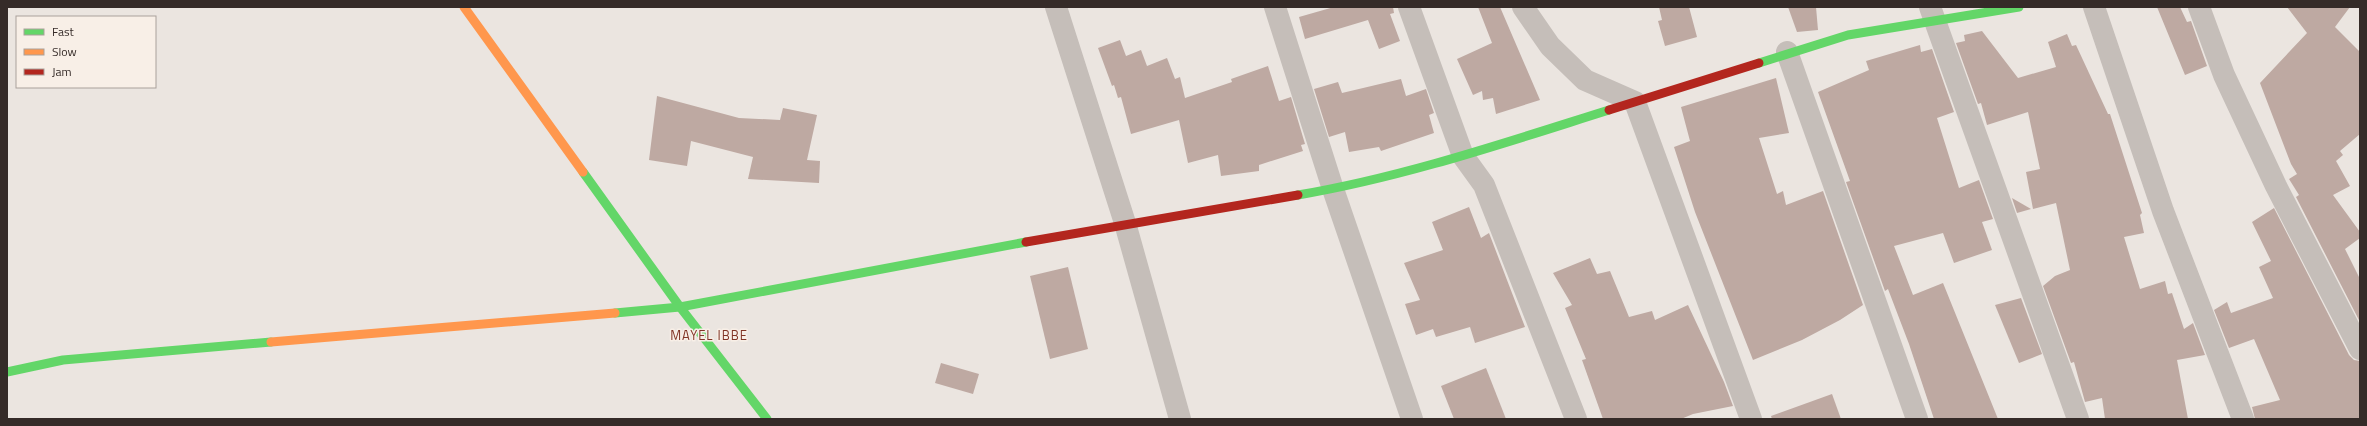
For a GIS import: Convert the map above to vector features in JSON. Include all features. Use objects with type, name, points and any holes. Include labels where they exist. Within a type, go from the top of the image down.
[{"type":"street","points":[[464,7],[680,307],[767,419]]},
{"type":"street","points":[[1056,7],[1125,223],[1180,419]]},
{"type":"street","points":[[1275,7],[1333,189],[1412,419]]},
{"type":"street","points":[[1409,7],[1463,156],[1484,185],[1576,419]]},
{"type":"street","points":[[1523,7],[1550,46],[1585,80],[1635,102],[1751,419]]},
{"type":"street","points":[[7,372],[63,360],[680,307],[1125,223],[1333,189],[1463,156],[1787,52],[1848,35],[1932,14],[2019,7]]},
{"type":"street","points":[[2094,7],[2164,211],[2243,419]]},
{"type":"street","points":[[2199,7],[2224,75],[2273,179],[2360,349]]},
{"type":"street","points":[[1932,14],[2078,419]]},
{"type":"street","points":[[1787,52],[1917,419]]},
{"type":"building","points":[[1334,7],[1393,7],[1394,13],[1390,14],[1400,41],[1379,49],[1368,20],[1305,39],[1299,17]]},
{"type":"building","points":[[1478,7],[1500,7],[1540,100],[1496,114],[1493,98],[1483,100],[1482,91],[1473,95],[1457,59],[1492,43]]},
{"type":"building","points":[[1659,7],[1689,7],[1697,37],[1665,46],[1658,21],[1662,20]]},
{"type":"building","points":[[1788,7],[1816,7],[1818,30],[1797,32]]},
{"type":"building","points":[[2157,7],[2180,7],[2187,22],[2191,21],[2207,66],[2185,75]]},
{"type":"building","points":[[2287,7],[2350,7],[2335,27],[2360,52],[2360,134],[2340,151],[2343,155],[2336,161],[2350,186],[2333,195],[2360,232],[2360,238],[2345,249],[2360,279],[2360,322],[2296,197],[2299,195],[2289,179],[2297,174],[2291,164],[2260,83],[2307,33]]},
{"type":"building","points":[[1982,31],[2018,78],[2056,67],[2048,42],[2067,34],[2072,46],[2076,45],[2108,114],[2110,114],[2142,213],[2140,215],[2144,233],[2124,237],[2140,289],[2165,281],[2168,294],[2172,293],[2184,329],[2193,323],[2205,355],[2177,360],[2188,419],[2105,419],[2102,398],[2085,402],[2074,362],[2071,363],[2043,286],[2055,276],[2070,270],[2056,203],[2033,209],[2026,172],[2040,169],[2028,112],[1987,125],[1981,103],[1978,104],[1956,43],[1965,41],[1964,35]]},
{"type":"building","points":[[1120,40],[1126,56],[1141,50],[1147,66],[1167,58],[1175,79],[1180,77],[1185,98],[1232,82],[1231,79],[1268,66],[1279,101],[1291,97],[1305,144],[1301,145],[1303,151],[1259,165],[1259,171],[1221,176],[1218,155],[1188,163],[1179,120],[1131,134],[1121,97],[1118,98],[1114,85],[1112,86],[1098,48]]},
{"type":"building","points":[[1920,45],[1921,52],[1932,49],[1954,112],[1937,118],[1959,188],[1979,180],[1993,219],[1982,222],[1992,250],[1954,263],[1943,233],[1894,246],[1913,295],[1943,283],[1998,419],[1934,419],[1909,344],[1888,289],[1885,291],[1846,182],[1850,181],[1818,92],[1869,70],[1866,61]]},
{"type":"building","points":[[1776,78],[1789,133],[1759,138],[1777,194],[1783,191],[1786,205],[1823,191],[1863,305],[1840,320],[1802,340],[1753,360],[1695,212],[1674,147],[1690,141],[1681,107]]},
{"type":"building","points":[[1401,79],[1406,96],[1426,89],[1434,113],[1429,115],[1434,133],[1381,151],[1379,147],[1349,152],[1345,132],[1329,137],[1314,89],[1338,82],[1342,93]]},
{"type":"building","points":[[657,96],[739,118],[780,120],[783,108],[817,115],[807,160],[820,161],[819,183],[748,179],[753,157],[691,141],[687,166],[649,160]]},
{"type":"building","points":[[2012,198],[2031,209],[2017,213]]},
{"type":"building","points":[[1469,207],[1481,238],[1489,233],[1525,327],[1475,343],[1470,327],[1436,337],[1433,329],[1416,335],[1405,304],[1420,300],[1404,263],[1443,250],[1432,222]]},
{"type":"building","points":[[2274,208],[2349,355],[2354,360],[2360,361],[2360,419],[2255,419],[2252,407],[2280,400],[2254,339],[2229,348],[2214,310],[2227,302],[2231,313],[2273,298],[2259,267],[2271,261],[2252,222]]},
{"type":"building","points":[[1590,258],[1597,274],[1610,271],[1629,317],[1652,311],[1655,320],[1688,305],[1724,382],[1733,406],[1693,414],[1681,419],[1603,419],[1582,360],[1586,359],[1565,308],[1572,305],[1553,273]]},
{"type":"building","points":[[1068,267],[1088,349],[1050,359],[1030,276]]},
{"type":"building","points":[[2021,298],[2042,354],[2019,363],[1995,305]]},
{"type":"building","points":[[941,363],[979,374],[973,394],[935,383]]},
{"type":"building","points":[[1486,368],[1506,419],[1454,419],[1441,386]]},
{"type":"building","points":[[1832,394],[1841,419],[1772,419],[1771,416]]},
{"type":"traffic: fast","points":[[1759,63],[1848,35],[2019,7]]},
{"type":"traffic: fast","points":[[1298,195],[1377,179],[1416,169],[1609,110]]},
{"type":"traffic: fast","points":[[583,172],[680,307],[767,419]]},
{"type":"traffic: fast","points":[[615,313],[680,307],[1026,242]]},
{"type":"traffic: fast","points":[[7,372],[63,360],[271,342]]},
{"type":"traffic: slow","points":[[464,7],[583,172]]},
{"type":"traffic: slow","points":[[271,342],[615,313]]},
{"type":"traffic: jam","points":[[1609,110],[1759,63]]},
{"type":"traffic: jam","points":[[1026,242],[1298,195]]},
{"type":"district","name":"MAYEL IBBE","points":[[709,335]]}]
